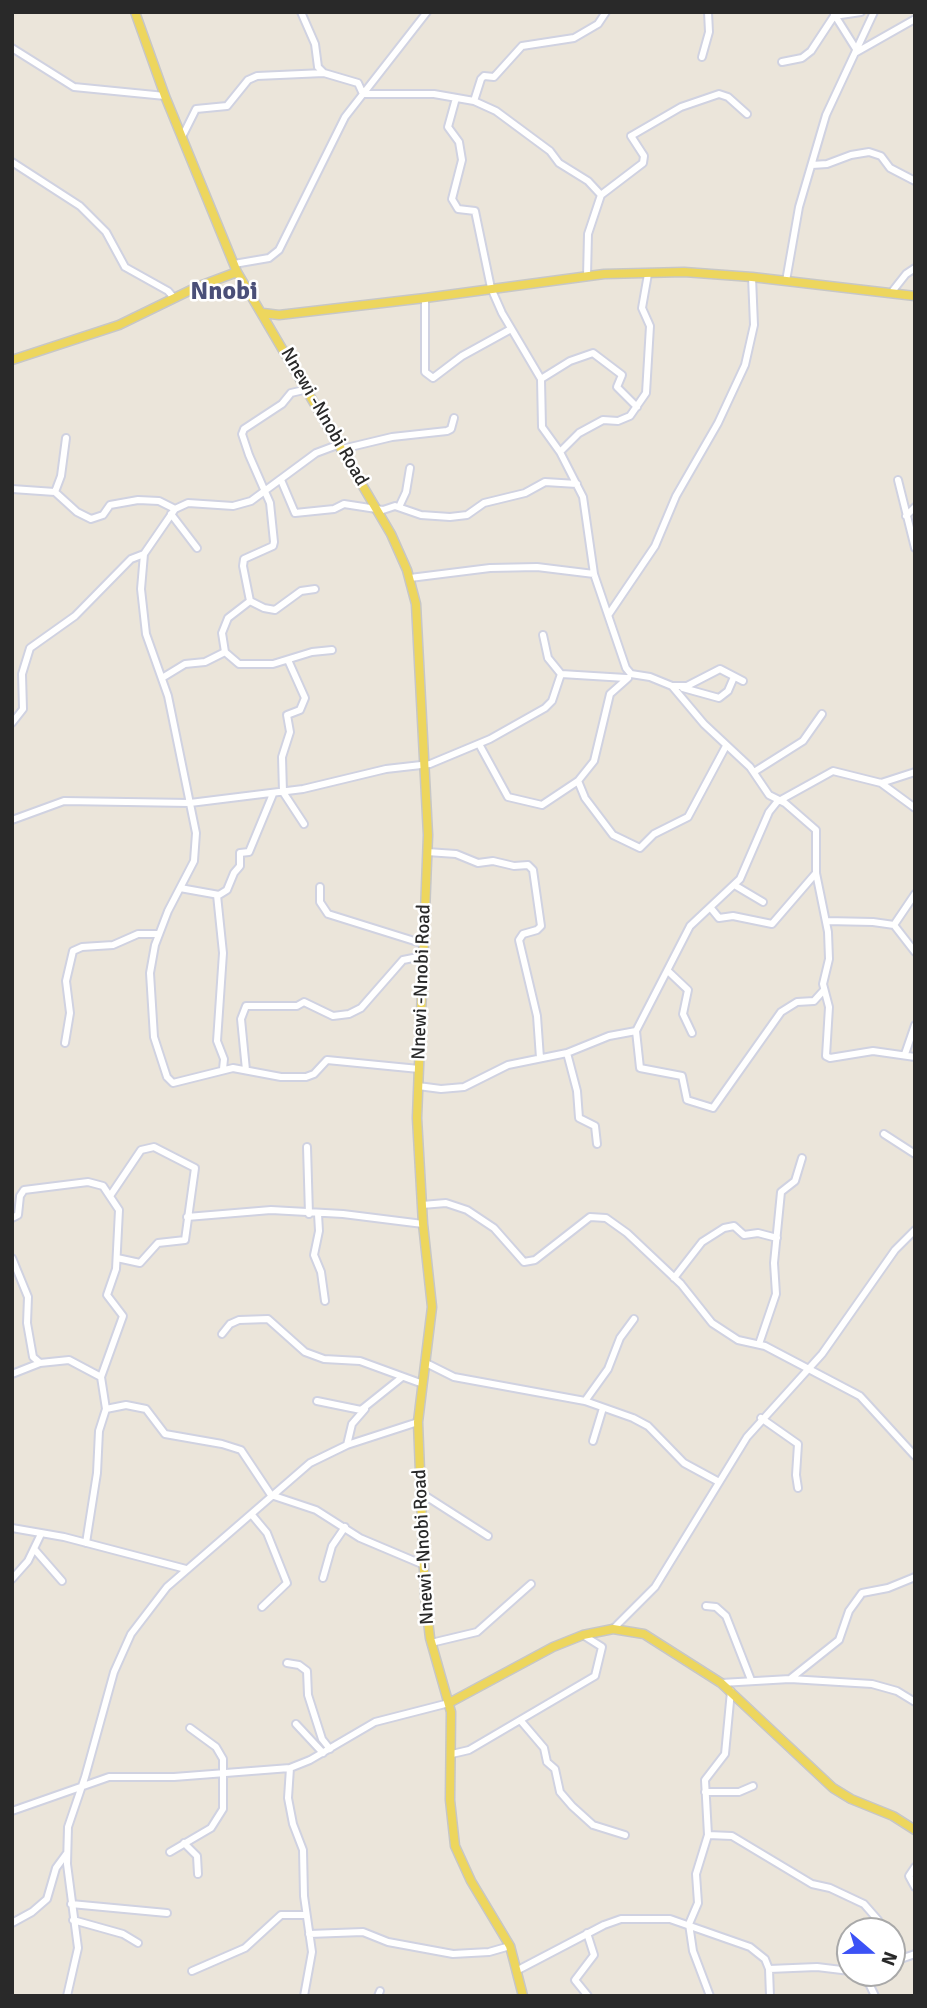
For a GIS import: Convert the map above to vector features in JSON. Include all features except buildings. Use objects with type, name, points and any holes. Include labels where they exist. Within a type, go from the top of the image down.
[{"type":"main road","name":"Nnewi -Nnobi Road","points":[[135,12],[165,96],[236,268],[376,507],[410,578],[419,629],[427,852],[418,1086],[423,1224],[432,1307],[428,1364],[418,1422],[424,1565],[431,1643],[449,1703],[452,1754],[450,1800],[455,1846],[471,1881],[510,1946],[523,1996]]},
{"type":"main road","points":[[12,360],[119,325],[236,268]]},
{"type":"main road","points":[[264,313],[279,315],[587,276],[684,272],[915,296]]},
{"type":"main road","points":[[270,325],[279,315]]},
{"type":"main road","points":[[449,1703],[553,1647],[583,1635],[613,1629],[656,1640],[731,1691],[833,1788],[851,1799],[893,1816],[915,1830]]},
{"type":"street","points":[[301,12],[315,44],[318,67],[324,74]]},
{"type":"street","points":[[474,101],[481,79],[484,76],[494,77],[522,46],[574,38],[598,24],[606,12]]},
{"type":"street","points":[[702,57],[709,32],[709,12]]},
{"type":"street","points":[[834,14],[861,12]]},
{"type":"street","points":[[786,281],[791,238],[826,114],[873,12]]},
{"type":"street","points":[[236,268],[269,258],[279,250],[345,117],[425,13]]},
{"type":"street","points":[[834,14],[854,52]]},
{"type":"street","points":[[782,62],[803,58],[811,51],[834,14]]},
{"type":"street","points":[[854,52],[915,19]]},
{"type":"street","points":[[12,48],[18,48],[74,87],[165,96]]},
{"type":"street","points":[[182,137],[196,109],[227,106],[248,80],[266,74],[297,77],[324,74],[358,83],[363,94]]},
{"type":"street","points":[[363,94],[434,94],[474,101],[496,111],[550,151],[559,163],[588,181],[601,195]]},
{"type":"street","points":[[587,276],[588,234],[601,195],[643,163],[644,156],[631,136],[681,107],[719,94],[728,97],[747,114]]},
{"type":"street","points":[[456,99],[448,127],[459,142],[462,160],[453,199],[458,209],[475,211],[491,288],[511,329],[541,379],[540,418],[577,484],[589,524],[594,574],[626,668],[636,676]]},
{"type":"street","points":[[812,165],[869,152],[881,156],[890,168],[915,181]]},
{"type":"street","points":[[12,162],[80,206],[106,232],[117,256],[130,272],[168,291],[174,298]]},
{"type":"street","points":[[891,293],[906,274],[915,268]]},
{"type":"street","points":[[560,452],[579,433],[603,420],[625,419],[637,407],[648,386],[650,326],[642,308],[648,274]]},
{"type":"street","points":[[609,614],[655,545],[676,496],[718,423],[745,365],[754,325],[752,277]]},
{"type":"street","points":[[425,298],[425,372],[430,377],[511,329]]},
{"type":"street","points":[[541,379],[570,361],[593,353],[622,375],[617,387],[637,407]]},
{"type":"street","points":[[250,601],[243,562],[274,545],[266,493],[242,434],[244,429],[282,404],[291,393],[308,389]]},
{"type":"street","points":[[419,1069],[327,1060],[314,1074],[306,1077],[281,1077],[246,1070],[223,1069],[177,1084],[169,1082],[154,1037],[150,972],[158,934],[195,855],[196,833],[162,678],[146,634],[142,608],[144,554],[173,511],[188,503],[233,506],[251,501],[266,493],[316,453],[392,437],[447,431],[451,429],[454,418]]},
{"type":"street","points":[[55,492],[61,476],[66,438]]},
{"type":"street","points":[[398,507],[406,492],[410,468]]},
{"type":"street","points":[[281,480],[295,513],[334,509],[344,504],[383,510],[398,507],[421,515],[450,517],[467,514],[484,503],[525,493],[545,482],[577,484]]},
{"type":"street","points":[[898,480],[915,548]]},
{"type":"street","points":[[12,489],[55,492],[77,512],[91,519],[103,515],[110,505],[138,500],[159,501],[173,511],[197,548]]},
{"type":"street","points":[[906,516],[915,507]]},
{"type":"street","points":[[12,723],[23,709],[22,674],[35,642],[75,616],[118,570],[131,559],[144,554]]},
{"type":"street","points":[[410,578],[489,568],[537,566],[594,574]]},
{"type":"street","points":[[250,601],[275,610],[301,591],[315,589]]},
{"type":"street","points":[[250,601],[233,612],[223,626],[225,652],[244,666],[332,650]]},
{"type":"street","points":[[543,635],[548,659],[561,674],[650,677],[719,698],[729,691],[734,677]]},
{"type":"street","points":[[162,678],[186,664],[205,662],[225,652]]},
{"type":"street","points":[[288,660],[305,698],[300,710],[287,715],[290,732],[282,757],[283,792],[304,824]]},
{"type":"street","points":[[676,687],[699,682],[720,670],[743,681]]},
{"type":"street","points":[[12,820],[70,800],[190,803],[272,794],[386,769],[425,764],[479,744],[550,704],[561,674]]},
{"type":"street","points":[[479,744],[508,797],[541,805],[578,781],[596,758],[610,694],[626,678]]},
{"type":"street","points":[[676,687],[726,746],[754,772],[769,795],[777,802],[785,803],[816,830],[816,873],[826,921],[829,959],[823,978],[829,1007],[826,1056],[830,1058],[857,1051],[915,1057]]},
{"type":"street","points":[[754,772],[803,741],[822,714]]},
{"type":"street","points":[[578,781],[585,797],[613,835],[640,848],[654,834],[688,817],[726,746]]},
{"type":"street","points":[[824,990],[814,1001],[797,1002],[781,1012],[713,1108],[687,1100],[682,1076],[640,1068],[636,1031],[691,926],[736,886],[747,868],[769,812],[777,802],[833,771],[881,783],[915,808]]},
{"type":"street","points":[[881,783],[915,772]]},
{"type":"street","points":[[180,888],[217,895],[231,886],[234,873],[240,866],[240,853],[248,852],[272,794]]},
{"type":"street","points":[[427,852],[456,854],[478,863],[493,860],[514,866],[531,866],[541,926],[523,934],[519,940],[537,1016],[540,1058]]},
{"type":"street","points":[[710,907],[719,918],[733,916],[772,924],[816,873]]},
{"type":"street","points":[[736,886],[763,902]]},
{"type":"street","points":[[320,887],[320,902],[328,914],[424,944]]},
{"type":"street","points":[[894,925],[915,894]]},
{"type":"street","points":[[217,895],[223,953],[217,1041],[224,1059],[223,1069]]},
{"type":"street","points":[[826,921],[894,925],[915,952]]},
{"type":"street","points":[[65,1043],[69,1013],[66,981],[73,951],[82,947],[113,945],[138,934],[158,934]]},
{"type":"street","points":[[246,1070],[242,1019],[246,1006],[297,1006],[304,1002],[333,1016],[349,1014],[361,1008],[403,960],[423,956]]},
{"type":"street","points":[[667,971],[688,990],[684,1014],[692,1033]]},
{"type":"street","points":[[905,1054],[915,1026]]},
{"type":"street","points":[[418,1086],[441,1089],[464,1087],[497,1069],[567,1053],[608,1036],[636,1031]]},
{"type":"street","points":[[567,1053],[578,1091],[579,1118],[595,1126],[597,1144]]},
{"type":"street","points":[[884,1134],[915,1154]]},
{"type":"street","points":[[110,1196],[133,1158],[141,1150],[154,1147],[195,1168],[185,1240],[158,1243],[139,1263],[117,1258]]},
{"type":"street","points":[[307,1147],[309,1214]]},
{"type":"street","points":[[759,1344],[776,1298],[774,1275],[781,1192],[795,1181],[802,1158]]},
{"type":"street","points":[[12,1217],[19,1215],[20,1195],[24,1191],[94,1182],[103,1186],[119,1210],[117,1258],[107,1295],[123,1316],[101,1377],[106,1409],[99,1431],[97,1473],[86,1543]]},
{"type":"street","points":[[422,1205],[446,1203],[467,1210],[494,1227],[524,1262],[535,1260],[590,1217],[601,1216],[627,1233],[674,1278],[719,1328],[738,1340],[759,1344],[809,1368],[860,1396],[915,1456]]},
{"type":"street","points":[[187,1217],[271,1210],[343,1214],[423,1224]]},
{"type":"street","points":[[318,1214],[319,1231],[314,1255],[321,1272],[325,1301]]},
{"type":"street","points":[[674,1278],[702,1242],[724,1228],[734,1226],[744,1236],[758,1233],[777,1238]]},
{"type":"street","points":[[613,1629],[655,1587],[761,1418],[809,1368],[895,1250],[915,1230]]},
{"type":"street","points":[[12,1258],[25,1283],[29,1343],[33,1357],[40,1363]]},
{"type":"street","points":[[222,1334],[230,1324],[239,1321],[268,1319],[305,1352],[324,1359],[360,1361],[401,1378],[424,1384]]},
{"type":"street","points":[[585,1401],[608,1369],[620,1338],[634,1319]]},
{"type":"street","points":[[12,1374],[40,1363],[69,1360],[101,1377]]},
{"type":"street","points":[[428,1364],[454,1377],[585,1401],[648,1426],[684,1462],[719,1482]]},
{"type":"street","points":[[346,1445],[352,1424],[401,1378]]},
{"type":"street","points":[[317,1401],[352,1410],[366,1408]]},
{"type":"street","points":[[106,1409],[126,1405],[146,1409],[165,1434],[241,1450],[271,1495],[316,1510],[382,1548],[424,1565]]},
{"type":"street","points":[[593,1441],[603,1408]]},
{"type":"street","points":[[761,1418],[798,1444],[796,1475],[799,1488]]},
{"type":"street","points":[[67,1996],[78,1948],[66,1853],[71,1814],[82,1787],[121,1653],[148,1608],[186,1569],[310,1463],[346,1445],[418,1422]]},
{"type":"street","points":[[421,1493],[488,1536]]},
{"type":"street","points":[[251,1515],[267,1533],[287,1583],[262,1607]]},
{"type":"street","points":[[323,1578],[332,1546],[345,1527]]},
{"type":"street","points":[[12,1528],[86,1543],[186,1569]]},
{"type":"street","points":[[12,1579],[36,1550],[41,1534]]},
{"type":"street","points":[[36,1550],[62,1581]]},
{"type":"street","points":[[790,1679],[839,1640],[849,1611],[862,1593],[888,1588],[915,1577]]},
{"type":"street","points":[[431,1643],[477,1632],[530,1584]]},
{"type":"street","points":[[706,1606],[716,1607],[726,1616],[751,1680]]},
{"type":"street","points":[[452,1754],[469,1750],[595,1676],[602,1647],[583,1635]]},
{"type":"street","points":[[287,1663],[299,1665],[307,1671],[308,1695],[326,1751]]},
{"type":"street","points":[[721,1683],[790,1679],[872,1684],[897,1691],[915,1702]]},
{"type":"street","points":[[710,1996],[693,1951],[688,1924],[698,1903],[696,1874],[708,1835],[705,1792],[707,1774],[724,1754],[731,1691]]},
{"type":"street","points":[[12,1811],[122,1776],[174,1777],[290,1768],[376,1722],[449,1703]]},
{"type":"street","points":[[521,1721],[544,1748],[547,1762],[555,1769],[560,1792],[572,1806],[593,1825],[625,1835]]},
{"type":"street","points":[[296,1724],[326,1751]]},
{"type":"street","points":[[170,1852],[211,1828],[222,1814],[224,1772],[220,1752],[190,1728]]},
{"type":"street","points":[[290,1768],[288,1798],[293,1824],[303,1850],[309,1934],[311,1968],[304,1996]]},
{"type":"street","points":[[705,1792],[739,1792],[753,1786]]},
{"type":"street","points":[[708,1835],[732,1836],[812,1884],[830,1888],[863,1904],[875,1917]]},
{"type":"street","points":[[184,1843],[197,1856],[198,1874]]},
{"type":"street","points":[[12,1923],[32,1912],[47,1899],[56,1868],[66,1853]]},
{"type":"street","points":[[915,1867],[909,1876],[915,1887]]},
{"type":"street","points":[[71,1903],[167,1913]]},
{"type":"street","points":[[192,1971],[245,1948],[281,1915],[306,1915]]},
{"type":"street","points":[[518,1970],[587,1933],[621,1919],[670,1919],[750,1947],[765,1959],[769,1969],[770,1996]]},
{"type":"street","points":[[73,1920],[122,1934],[138,1943]]},
{"type":"street","points":[[309,1934],[363,1932],[388,1942],[453,1954],[489,1952],[510,1946]]},
{"type":"street","points":[[587,1933],[594,1955],[575,1980],[588,1996]]},
{"type":"street","points":[[769,1969],[817,1967],[836,1969]]},
{"type":"district","name":"Nnobi","points":[[224,292]]}]
